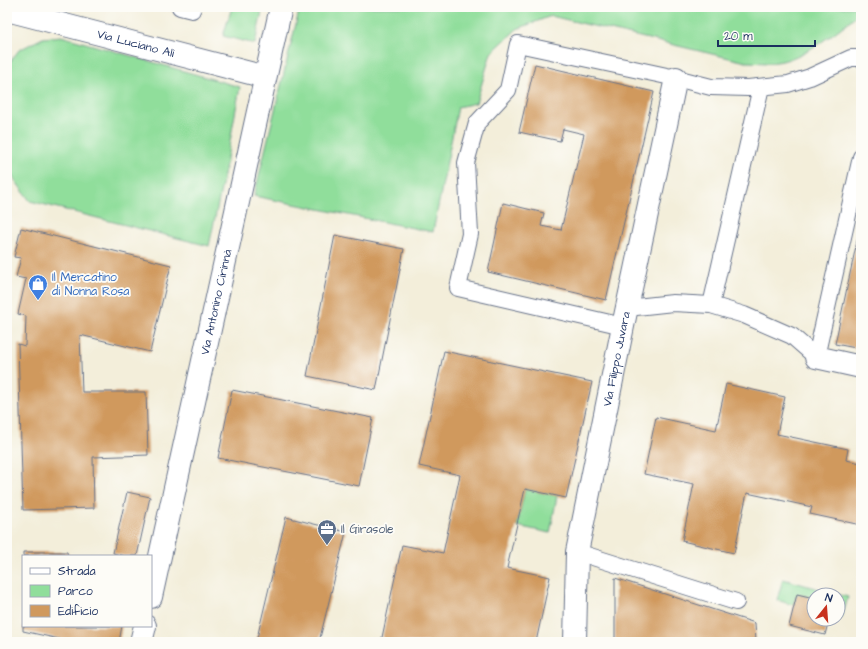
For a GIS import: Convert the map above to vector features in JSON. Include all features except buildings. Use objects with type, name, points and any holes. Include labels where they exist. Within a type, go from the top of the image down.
[{"type":"street","name":"Via Antonino Cirinnà","points":[[152,592],[281,7]]},
{"type":"street","name":"Via Luciano Alì","points":[[7,10],[32,12],[265,77]]},
{"type":"street","name":"Via Filippo Juvara","points":[[575,642],[577,552],[676,78]]},
{"type":"street","points":[[816,357],[861,367]]},
{"type":"street","points":[[141,642],[145,627]]},
{"type":"lane","points":[[861,58],[851,58],[810,77],[788,84],[748,88],[711,87],[518,44],[508,90],[477,123],[466,163],[470,234],[458,288],[625,317],[673,303],[711,305],[744,315],[792,336],[816,357],[861,157]]},
{"type":"lane","points":[[711,305],[761,87]]},
{"type":"lane","points":[[577,552],[736,602]]},
{"type":"green space","points":[[232,7],[263,7],[255,44],[223,36]]},
{"type":"green space","points":[[300,7],[861,7],[861,11],[843,26],[810,49],[787,60],[769,63],[746,62],[551,16],[517,29],[491,53],[476,103],[458,107],[433,232],[254,196]]},
{"type":"green space","points":[[61,36],[240,87],[209,246],[30,201],[7,170],[7,66],[19,50],[43,38]]},
{"type":"green space","points":[[525,489],[557,496],[550,533],[517,526]]},
{"type":"green space","points":[[783,579],[812,587],[806,587],[806,596],[797,594],[793,605],[777,600]]},
{"type":"place","name":"Il Mercatino di Nonna Rosa","points":[[38,301]]},
{"type":"place","name":"Il Girasole","points":[[327,546]]}]
